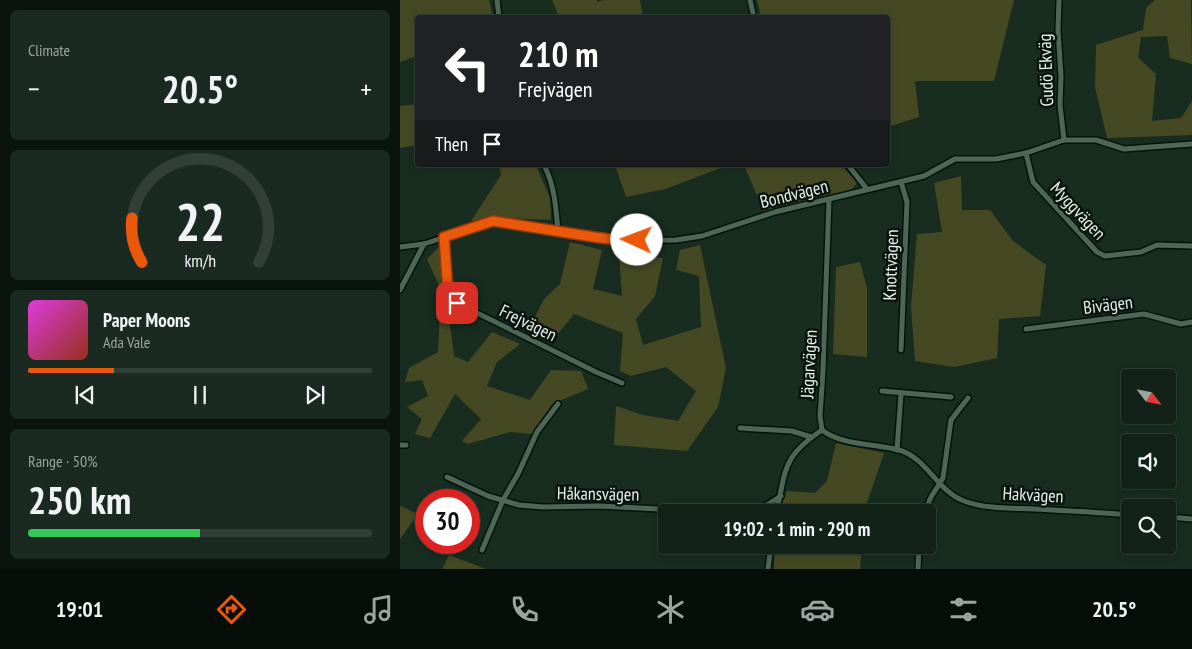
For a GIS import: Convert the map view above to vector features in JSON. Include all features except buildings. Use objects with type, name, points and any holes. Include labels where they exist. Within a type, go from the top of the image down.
[{"type":"street","points":[[498,0],[500,15]]},
{"type":"street","points":[[750,0],[753,15]]},
{"type":"street","name":"Gudö Ekväg","points":[[1059,0],[1060,105],[1064,140]]},
{"type":"street","name":"Bondvägen","points":[[400,247],[424,244],[493,221],[617,240],[676,240],[702,236],[775,212],[924,176],[955,159],[996,159],[1026,154],[1064,140],[1096,140],[1124,149],[1192,144]]},
{"type":"street","name":"Myggvägen","points":[[1026,154],[1032,182],[1097,252],[1104,256],[1141,252],[1157,246],[1192,246]]},
{"type":"street","points":[[545,167],[552,180],[558,232]]},
{"type":"street","points":[[850,167],[867,189]]},
{"type":"street","name":"Knottvägen","points":[[901,182],[907,202],[901,350]]},
{"type":"street","name":"Jägarvägen","points":[[822,430],[820,416],[829,200]]},
{"type":"street","name":"Frejvägen","points":[[444,237],[448,292],[457,303],[622,383]]},
{"type":"street","points":[[400,290],[424,244]]},
{"type":"street","name":"Bivägen","points":[[1026,329],[1144,314],[1181,324],[1192,322]]},
{"type":"street","points":[[882,392],[951,397]]},
{"type":"street","points":[[897,450],[902,394]]},
{"type":"street","points":[[928,504],[943,478],[951,420],[968,398]]},
{"type":"street","points":[[482,550],[503,500],[518,474],[537,432],[558,404]]},
{"type":"street","points":[[740,428],[792,430],[811,437]]},
{"type":"street","points":[[778,504],[788,463],[811,437],[822,430]]},
{"type":"street","name":"Hakvägen","points":[[822,430],[833,437],[897,450],[915,458],[957,498],[972,504],[1121,514]]},
{"type":"street","name":"Håkansvägen","points":[[447,477],[488,496],[519,505],[543,507],[599,506],[699,512],[750,510],[765,506],[781,496]]},
{"type":"street","points":[[1176,518],[1192,519]]},
{"type":"street","points":[[768,569],[770,554]]},
{"type":"street","points":[[918,569],[919,554]]},
{"type":"green space","points":[[400,0],[489,0],[493,15],[415,15],[415,57],[400,62]]},
{"type":"green space","points":[[552,0],[597,0],[597,2],[604,0],[640,0],[643,15],[558,15]]},
{"type":"green space","points":[[757,0],[1014,0],[994,81],[915,81],[919,117],[890,126],[890,15],[761,15]]},
{"type":"green space","points":[[1155,0],[1191,0],[1192,64],[1170,58],[1167,36],[1141,37],[1138,58],[1156,74],[1152,121],[1181,118],[1192,101],[1192,135],[1107,138],[1095,87],[1096,45],[1143,30],[1146,8]]},
{"type":"green space","points":[[415,104],[415,145],[400,148],[400,106]]},
{"type":"green space","points":[[499,167],[537,167],[550,198],[551,220],[501,218],[471,221],[501,175]]},
{"type":"green space","points":[[616,167],[724,167],[665,189],[626,197]]},
{"type":"green space","points":[[745,167],[843,167],[857,183],[851,190],[764,213]]},
{"type":"green space","points":[[961,176],[962,210],[990,210],[1013,241],[1046,265],[1040,316],[999,319],[997,358],[954,367],[915,361],[911,307],[917,234],[942,232],[934,183]]},
{"type":"green space","points":[[570,242],[602,250],[593,289],[622,296],[619,254],[663,258],[655,296],[636,319],[643,345],[701,327],[699,276],[676,270],[680,250],[700,245],[726,368],[718,407],[687,451],[614,445],[616,406],[643,415],[678,421],[696,391],[666,367],[631,376],[620,371],[623,333],[574,314],[552,341],[528,330],[544,299],[560,284]]},
{"type":"green space","points":[[440,246],[454,356],[468,362],[492,332],[520,344],[497,362],[487,386],[530,400],[551,370],[581,371],[588,389],[552,404],[532,434],[510,432],[468,444],[462,441],[481,419],[455,394],[430,438],[415,434],[422,419],[407,407],[428,396],[422,380],[405,382],[409,368],[438,352],[441,290],[427,259]]},
{"type":"green space","points":[[860,262],[867,288],[867,357],[833,354],[836,267]]},
{"type":"green space","points":[[836,443],[884,453],[867,504],[782,504],[787,491],[815,493],[827,481]]},
{"type":"green space","points":[[400,506],[415,513],[415,518],[400,539]]},
{"type":"green space","points":[[775,554],[861,554],[860,569],[774,569]]},
{"type":"green space","points":[[449,555],[486,569],[442,569]]},
{"type":"route","points":[[457,303],[448,292],[444,237],[457,232],[493,221],[594,237],[637,240]]}]
